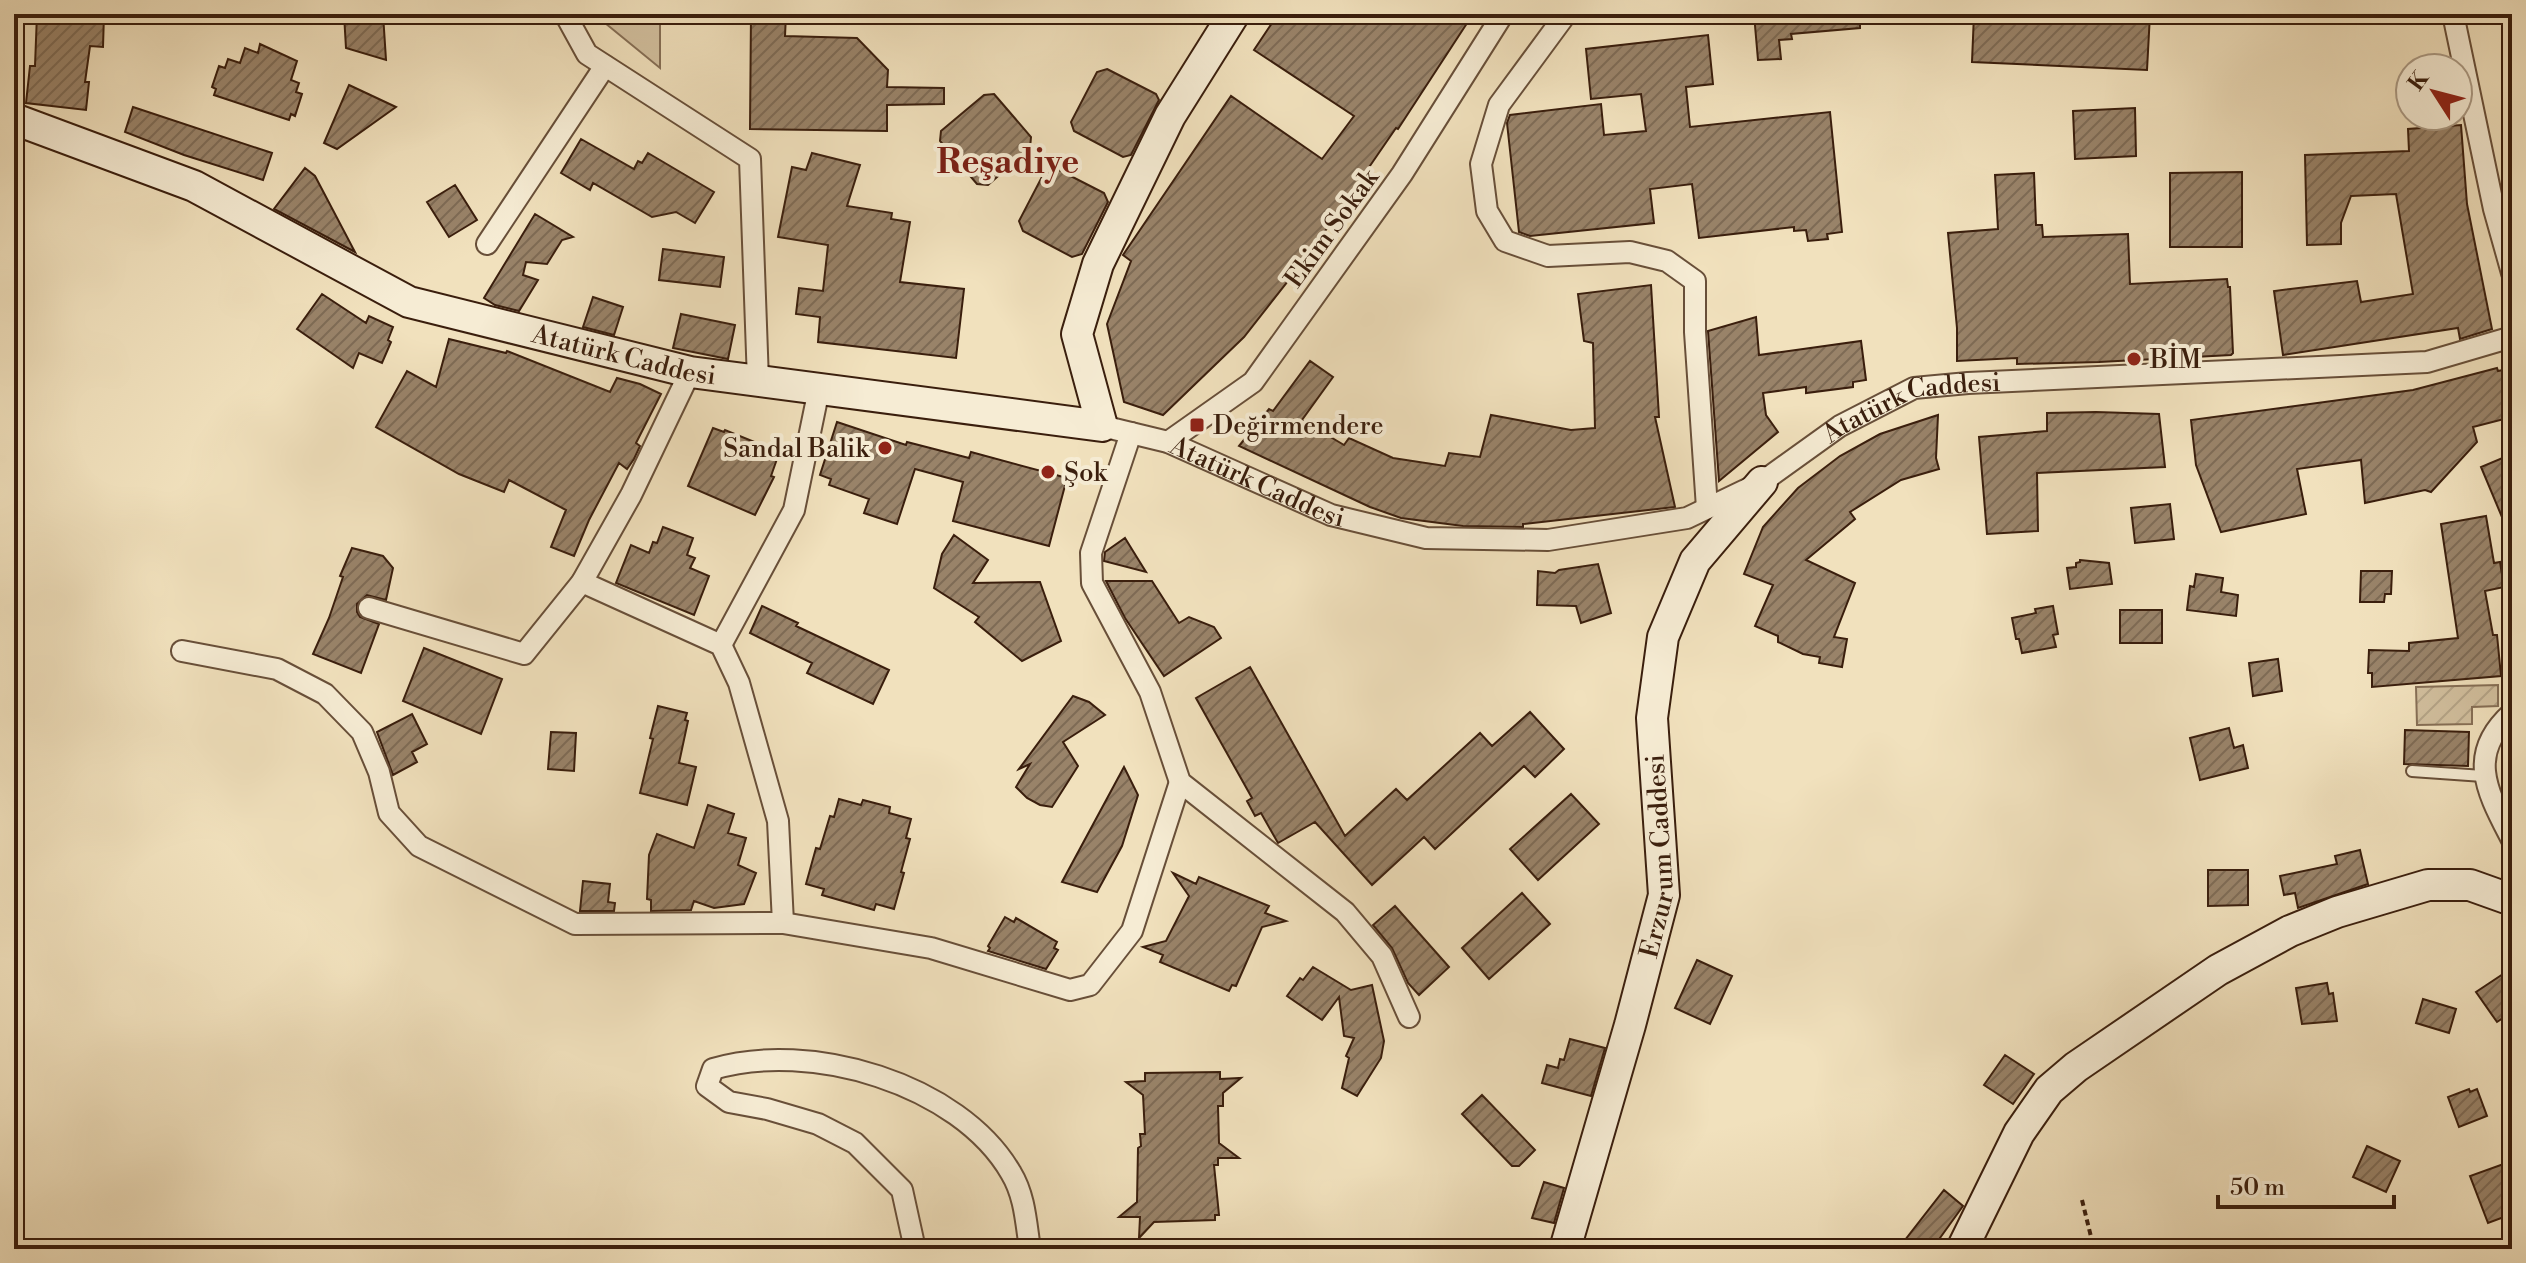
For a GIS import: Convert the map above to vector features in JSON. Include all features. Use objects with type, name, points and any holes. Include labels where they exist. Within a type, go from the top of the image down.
[{"type":"street","points":[[565,14],[587,54],[750,159],[758,381]]},
{"type":"street","points":[[1234,14],[1170,116],[1098,264],[1077,334],[1117,430],[1091,553],[1092,583],[1150,692],[1180,782],[1345,912],[1382,956],[1409,1017]]},
{"type":"street","name":"Ekim Sokak","points":[[1168,442],[1253,382],[1402,174],[1503,14]]},
{"type":"street","points":[[1566,14],[1499,105],[1481,164],[1487,211],[1505,241],[1548,256],[1630,252],[1667,261],[1695,281],[1695,332],[1707,508]]},
{"type":"street","points":[[2453,14],[2494,209],[2512,273]]},
{"type":"street","points":[[487,244],[605,66]]},
{"type":"street","name":"Atatürk Caddesi","points":[[14,119],[194,186],[409,302],[690,372],[1117,430],[1168,442],[1331,515],[1426,538],[1548,540],[1687,518],[1762,482],[1840,426],[1914,388],[2427,362],[2512,337]]},
{"type":"street","points":[[369,608],[524,654],[582,582],[631,495],[690,372]]},
{"type":"street","points":[[721,645],[794,510],[819,389]]},
{"type":"street","name":"Erzurum Caddesi","points":[[1565,1249],[1664,895],[1652,718],[1663,637],[1695,561],[1762,482]]},
{"type":"street","points":[[582,582],[721,645],[739,683],[778,821],[783,923]]},
{"type":"street","points":[[182,651],[277,669],[325,694],[362,732],[379,772],[389,813],[419,846],[575,924],[783,923],[931,948],[1070,990],[1090,985],[1132,931],[1180,782]]},
{"type":"street","points":[[2512,713],[2498,725],[2486,751],[2483,776],[2512,840]]},
{"type":"street","points":[[1962,1249],[2019,1133],[2049,1090],[2076,1067],[2218,970],[2314,921],[2428,885],[2470,885],[2512,900]]},
{"type":"street","points":[[912,1249],[913,1240],[902,1190],[855,1143],[818,1124],[729,1102],[707,1086],[713,1069],[770,1059],[843,1066],[906,1087],[964,1120],[992,1147],[1011,1173],[1023,1201],[1030,1249]]},
{"type":"lane","points":[[2412,771],[2483,776]]},
{"type":"path","points":[[2082,1200],[2094,1249]]},
{"type":"shaded area","points":[[594,14],[660,14],[660,68]]},
{"type":"shaded area","points":[[2498,685],[2498,706],[2472,707],[2472,724],[2417,725],[2416,687]]},
{"type":"building","points":[[37,14],[104,14],[103,47],[90,46],[85,82],[89,82],[86,110],[26,103],[30,66],[35,66]]},
{"type":"building","points":[[344,14],[383,14],[386,60],[346,48]]},
{"type":"building","points":[[751,14],[786,14],[785,36],[857,38],[888,70],[887,87],[944,88],[944,104],[887,105],[887,131],[750,129]]},
{"type":"building","points":[[1278,14],[1473,14],[1398,129],[1310,253],[1244,337],[1163,415],[1124,402],[1107,324],[1131,261],[1123,255],[1231,96],[1322,159],[1354,116],[1254,50]]},
{"type":"building","points":[[1754,14],[1860,14],[1860,28],[1791,34],[1792,39],[1779,40],[1781,59],[1758,60]]},
{"type":"building","points":[[1974,14],[2150,14],[2147,70],[1972,62]]},
{"type":"building","points":[[1708,35],[1713,84],[1686,87],[1690,127],[1830,112],[1842,232],[1827,234],[1828,239],[1808,241],[1806,230],[1794,231],[1794,227],[1699,238],[1692,184],[1650,189],[1654,223],[1530,236],[1519,232],[1507,123],[1510,115],[1601,104],[1604,135],[1646,131],[1641,94],[1591,99],[1586,49]]},
{"type":"building","points":[[260,44],[297,61],[291,80],[299,83],[296,92],[302,94],[295,116],[291,114],[289,120],[214,95],[216,89],[212,87],[219,66],[225,68],[228,59],[240,63],[245,48],[258,53]]},
{"type":"building","points":[[1107,69],[1156,94],[1159,100],[1131,155],[1123,157],[1074,131],[1071,122],[1097,72]]},
{"type":"building","points":[[349,85],[396,107],[337,149],[324,143]]},
{"type":"building","points":[[994,94],[1031,137],[1030,148],[988,185],[977,184],[940,141],[941,131],[984,95]]},
{"type":"building","points":[[133,107],[272,153],[263,180],[125,132]]},
{"type":"building","points":[[2135,108],[2136,156],[2075,159],[2073,111]]},
{"type":"building","points":[[2408,132],[2462,132],[2467,204],[2492,329],[2460,339],[2458,328],[2283,355],[2274,291],[2357,281],[2361,302],[2413,294],[2396,194],[2351,196],[2341,223],[2341,244],[2307,245],[2305,155],[2409,151]]},
{"type":"building","points":[[581,139],[634,169],[648,153],[714,192],[695,223],[676,212],[652,217],[593,183],[590,190],[561,173]]},
{"type":"building","points":[[812,153],[860,165],[847,206],[892,213],[891,219],[910,222],[900,282],[964,289],[956,358],[818,342],[820,317],[796,314],[799,288],[823,291],[828,245],[778,237],[792,167],[806,170]]},
{"type":"building","points":[[305,168],[315,176],[355,252],[274,209]]},
{"type":"building","points":[[1055,168],[1104,193],[1108,202],[1082,254],[1072,257],[1023,231],[1019,221],[1045,171]]},
{"type":"building","points":[[2242,172],[2242,247],[2170,247],[2170,173]]},
{"type":"building","points":[[2034,173],[2036,225],[2042,225],[2043,237],[2128,234],[2130,284],[2227,279],[2233,353],[2099,362],[2017,364],[2017,358],[1957,361],[1948,233],[1998,229],[1995,175]]},
{"type":"building","points":[[455,185],[477,220],[449,237],[427,202]]},
{"type":"building","points":[[535,214],[573,237],[562,240],[547,264],[526,262],[523,275],[538,280],[519,311],[495,305],[484,298]]},
{"type":"building","points":[[663,249],[724,257],[720,287],[659,280]]},
{"type":"building","points":[[1651,285],[1659,417],[1655,417],[1675,507],[1523,524],[1523,527],[1463,526],[1401,518],[1370,507],[1239,446],[1269,409],[1273,411],[1310,361],[1333,377],[1302,420],[1344,445],[1349,438],[1393,458],[1445,466],[1449,453],[1480,457],[1491,415],[1571,430],[1595,428],[1593,343],[1584,341],[1578,294]]},
{"type":"building","points":[[322,294],[366,323],[369,316],[393,327],[388,340],[391,342],[382,363],[359,353],[353,368],[297,329]]},
{"type":"building","points":[[593,297],[623,307],[614,335],[583,327]]},
{"type":"building","points":[[681,314],[735,325],[728,359],[673,348]]},
{"type":"building","points":[[1756,317],[1759,355],[1861,341],[1866,380],[1853,382],[1853,387],[1806,393],[1806,387],[1763,393],[1766,415],[1778,432],[1719,481],[1708,331]]},
{"type":"building","points":[[449,339],[507,351],[610,392],[617,378],[661,394],[636,443],[640,446],[634,459],[627,469],[619,463],[574,556],[551,547],[566,510],[509,480],[504,492],[459,474],[376,427],[407,371],[436,387]]},
{"type":"building","points":[[2497,368],[2498,371],[2512,368],[2512,417],[2473,427],[2477,442],[2431,492],[2425,490],[2365,503],[2361,460],[2297,469],[2306,514],[2221,532],[2196,465],[2191,420],[2413,390]]},
{"type":"building","points":[[2047,413],[2159,414],[2165,467],[2037,473],[2038,531],[1987,534],[1979,437],[2047,431]]},
{"type":"building","points":[[1938,415],[1936,458],[1939,469],[1901,480],[1850,512],[1855,519],[1806,560],[1855,583],[1834,637],[1847,639],[1842,667],[1819,663],[1820,657],[1803,654],[1778,642],[1778,636],[1755,626],[1773,585],[1744,574],[1763,527],[1798,488],[1840,456],[1880,434]]},
{"type":"building","points":[[837,422],[906,445],[907,442],[969,458],[971,452],[1067,478],[1049,546],[953,521],[963,482],[915,469],[897,524],[864,513],[869,499],[829,485],[831,479],[820,475]]},
{"type":"building","points":[[713,428],[769,448],[767,451],[778,456],[771,476],[774,477],[755,515],[688,486]]},
{"type":"building","points":[[2512,454],[2512,541],[2481,467]]},
{"type":"building","points":[[2170,504],[2174,539],[2135,543],[2131,508]]},
{"type":"building","points":[[2486,516],[2494,563],[2500,562],[2504,587],[2485,591],[2493,635],[2497,635],[2501,676],[2372,687],[2372,673],[2368,673],[2369,650],[2409,651],[2409,643],[2458,638],[2441,524]]},
{"type":"building","points":[[663,527],[693,538],[687,555],[695,558],[690,568],[709,576],[694,615],[616,583],[631,545],[649,553]]},
{"type":"building","points":[[954,535],[988,560],[973,583],[1040,582],[1061,641],[1022,661],[975,622],[979,617],[934,588],[942,554]]},
{"type":"building","points":[[1125,538],[1146,572],[1104,561],[1105,552]]},
{"type":"building","points":[[352,548],[383,556],[393,568],[386,600],[367,595],[357,604],[360,617],[379,624],[361,673],[313,654],[329,618],[343,577],[340,576]]},
{"type":"building","points":[[2080,560],[2109,563],[2112,584],[2070,589],[2067,568],[2076,567]]},
{"type":"building","points":[[1598,564],[1611,613],[1581,623],[1576,606],[1537,605],[1538,571],[1555,573]]},
{"type":"building","points":[[2361,571],[2392,571],[2391,594],[2385,594],[2384,602],[2360,602]]},
{"type":"building","points":[[2196,574],[2223,578],[2221,592],[2238,595],[2236,616],[2187,610],[2190,586],[2194,587]]},
{"type":"building","points":[[1106,581],[1152,581],[1179,623],[1189,617],[1214,627],[1221,638],[1164,676],[1125,618]]},
{"type":"building","points":[[762,606],[798,623],[796,626],[889,670],[873,704],[807,673],[812,663],[750,633]]},
{"type":"building","points":[[2053,606],[2058,634],[2053,635],[2056,647],[2022,653],[2012,618]]},
{"type":"building","points":[[2120,610],[2162,610],[2162,643],[2120,643]]},
{"type":"building","points":[[424,648],[502,679],[481,734],[403,701]]},
{"type":"building","points":[[2278,659],[2282,691],[2253,696],[2249,663]]},
{"type":"building","points":[[1250,667],[1345,836],[1396,789],[1407,800],[1480,733],[1492,746],[1530,712],[1564,749],[1535,777],[1524,766],[1435,849],[1424,837],[1372,885],[1315,822],[1278,843],[1261,813],[1255,816],[1247,801],[1252,798],[1196,698]]},
{"type":"building","points":[[1073,696],[1089,702],[1105,715],[1063,742],[1078,766],[1052,807],[1040,805],[1016,787],[1030,764],[1019,769]]},
{"type":"building","points":[[658,706],[687,713],[679,763],[696,767],[687,805],[640,793]]},
{"type":"building","points":[[412,714],[427,744],[412,752],[417,762],[393,775],[377,732]]},
{"type":"building","points":[[2229,728],[2234,748],[2243,745],[2248,768],[2200,780],[2190,738]]},
{"type":"building","points":[[2405,730],[2469,732],[2468,766],[2404,764]]},
{"type":"building","points":[[551,732],[576,733],[574,771],[548,769]]},
{"type":"building","points":[[1124,767],[1138,795],[1122,846],[1097,892],[1062,882]]},
{"type":"building","points":[[1571,794],[1599,824],[1538,880],[1510,849]]},
{"type":"building","points":[[839,799],[861,805],[863,800],[890,807],[889,813],[911,819],[906,838],[910,839],[901,872],[904,873],[894,909],[876,904],[874,910],[822,895],[824,889],[806,884],[816,848],[820,849]]},
{"type":"building","points":[[708,805],[734,814],[728,833],[746,838],[738,865],[756,873],[744,904],[714,908],[694,901],[691,910],[651,911],[651,900],[647,899],[649,855],[657,834],[694,848]]},
{"type":"building","points":[[2360,850],[2368,884],[2298,908],[2295,893],[2284,895],[2280,876],[2337,864],[2335,856]]},
{"type":"building","points":[[2208,870],[2248,870],[2248,905],[2208,906]]},
{"type":"building","points":[[1173,873],[1196,884],[1199,877],[1269,906],[1265,913],[1286,921],[1262,927],[1236,986],[1232,985],[1229,991],[1160,962],[1163,955],[1143,947],[1166,941],[1189,896]]},
{"type":"building","points":[[583,881],[610,884],[608,902],[615,903],[614,911],[580,911]]},
{"type":"building","points":[[1522,893],[1550,924],[1489,979],[1462,948]]},
{"type":"building","points":[[1395,906],[1449,967],[1419,995],[1408,983],[1392,948],[1373,925]]},
{"type":"building","points":[[1005,917],[1014,922],[1016,918],[1057,942],[1054,948],[1058,950],[1046,969],[988,951]]},
{"type":"building","points":[[1697,960],[1732,976],[1710,1024],[1675,1008]]},
{"type":"building","points":[[1313,967],[1351,990],[1372,985],[1384,1041],[1381,1058],[1357,1096],[1342,1088],[1349,1058],[1346,1056],[1354,1038],[1344,1036],[1339,997],[1322,1020],[1287,996]]},
{"type":"building","points":[[2512,968],[2512,1012],[2497,1022],[2476,992]]},
{"type":"building","points":[[2327,983],[2329,994],[2333,993],[2337,1021],[2302,1024],[2296,988]]},
{"type":"building","points":[[2423,999],[2456,1009],[2449,1033],[2416,1023]]},
{"type":"building","points":[[1570,1039],[1605,1048],[1591,1096],[1542,1083],[1547,1065],[1558,1068],[1560,1059],[1564,1060]]},
{"type":"building","points":[[2005,1055],[2034,1074],[2013,1104],[1984,1085]]},
{"type":"building","points":[[1220,1072],[1220,1079],[1241,1078],[1223,1093],[1223,1106],[1218,1106],[1219,1143],[1239,1158],[1218,1158],[1218,1165],[1214,1165],[1219,1215],[1215,1215],[1215,1220],[1154,1222],[1139,1238],[1140,1217],[1119,1217],[1137,1202],[1138,1148],[1141,1146],[1140,1134],[1145,1134],[1143,1095],[1126,1082],[1145,1081],[1145,1073]]},
{"type":"building","points":[[2469,1089],[2470,1092],[2477,1089],[2487,1116],[2459,1127],[2448,1097]]},
{"type":"building","points":[[1482,1095],[1535,1150],[1519,1166],[1512,1166],[1462,1114]]},
{"type":"building","points":[[2367,1146],[2400,1161],[2386,1192],[2353,1177]]},
{"type":"building","points":[[2512,1161],[2512,1214],[2488,1223],[2470,1176]]},
{"type":"building","points":[[1544,1182],[1564,1188],[1554,1223],[1532,1218]]},
{"type":"building","points":[[1944,1190],[1963,1206],[1932,1249],[1898,1249]]},
{"type":"place","name":"BİM","points":[[2134,359]]},
{"type":"place","name":"Değirmendere","points":[[1197,425]]},
{"type":"place","name":"Sandal Balik","points":[[885,448]]},
{"type":"place","name":"Şok","points":[[1048,472]]},
{"type":"district","name":"Reşadiye","points":[[1008,161]]}]
